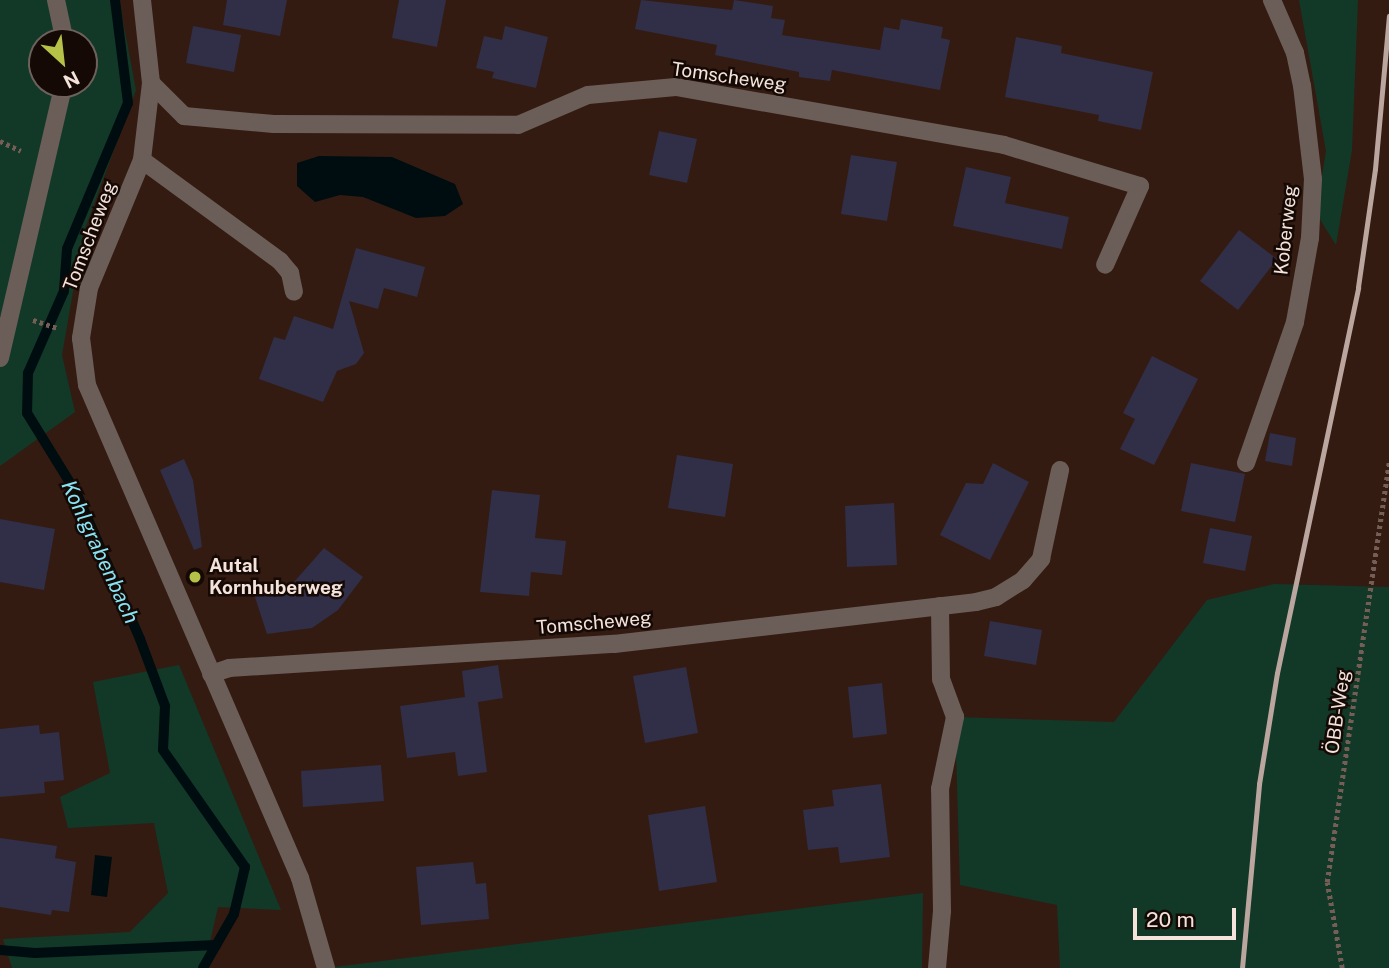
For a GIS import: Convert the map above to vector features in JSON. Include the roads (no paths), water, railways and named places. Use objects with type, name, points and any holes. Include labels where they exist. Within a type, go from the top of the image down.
[{"type":"street","points":[[56,0],[62,28]]},
{"type":"street","name":"Tomscheweg","points":[[142,0],[151,83],[142,160],[89,288],[80,338],[87,385],[300,878],[326,968]]},
{"type":"street","name":"Koberweg","points":[[1246,463],[1295,323],[1310,238],[1313,179],[1302,86],[1295,53],[1272,0]]},
{"type":"street","name":"Tomscheweg","points":[[151,83],[184,116],[274,124],[518,125],[589,95],[676,87],[1004,145],[1140,186],[1105,265]]},
{"type":"street","points":[[0,358],[61,98]]},
{"type":"street","points":[[142,160],[280,261],[290,273],[295,292]]},
{"type":"street","name":"Tomscheweg","points":[[211,674],[229,668],[614,644],[996,597],[1032,571],[1045,549],[1060,470]]},
{"type":"street","points":[[937,968],[942,911],[940,789],[955,717],[941,678],[940,606]]},
{"type":"waterway","name":"Kohlgrabenbach","points":[[115,0],[128,103],[67,249],[64,291],[28,373],[27,413],[77,494],[140,639],[165,706],[163,750],[245,867],[234,914],[203,968]]},
{"type":"waterway","points":[[0,950],[35,953],[216,945]]},
{"type":"railway","points":[[1242,968],[1259,784],[1277,673],[1358,287],[1375,169],[1389,16]]},
{"type":"place","name":"Autal Kornhuberweg","points":[[195,577]]}]
